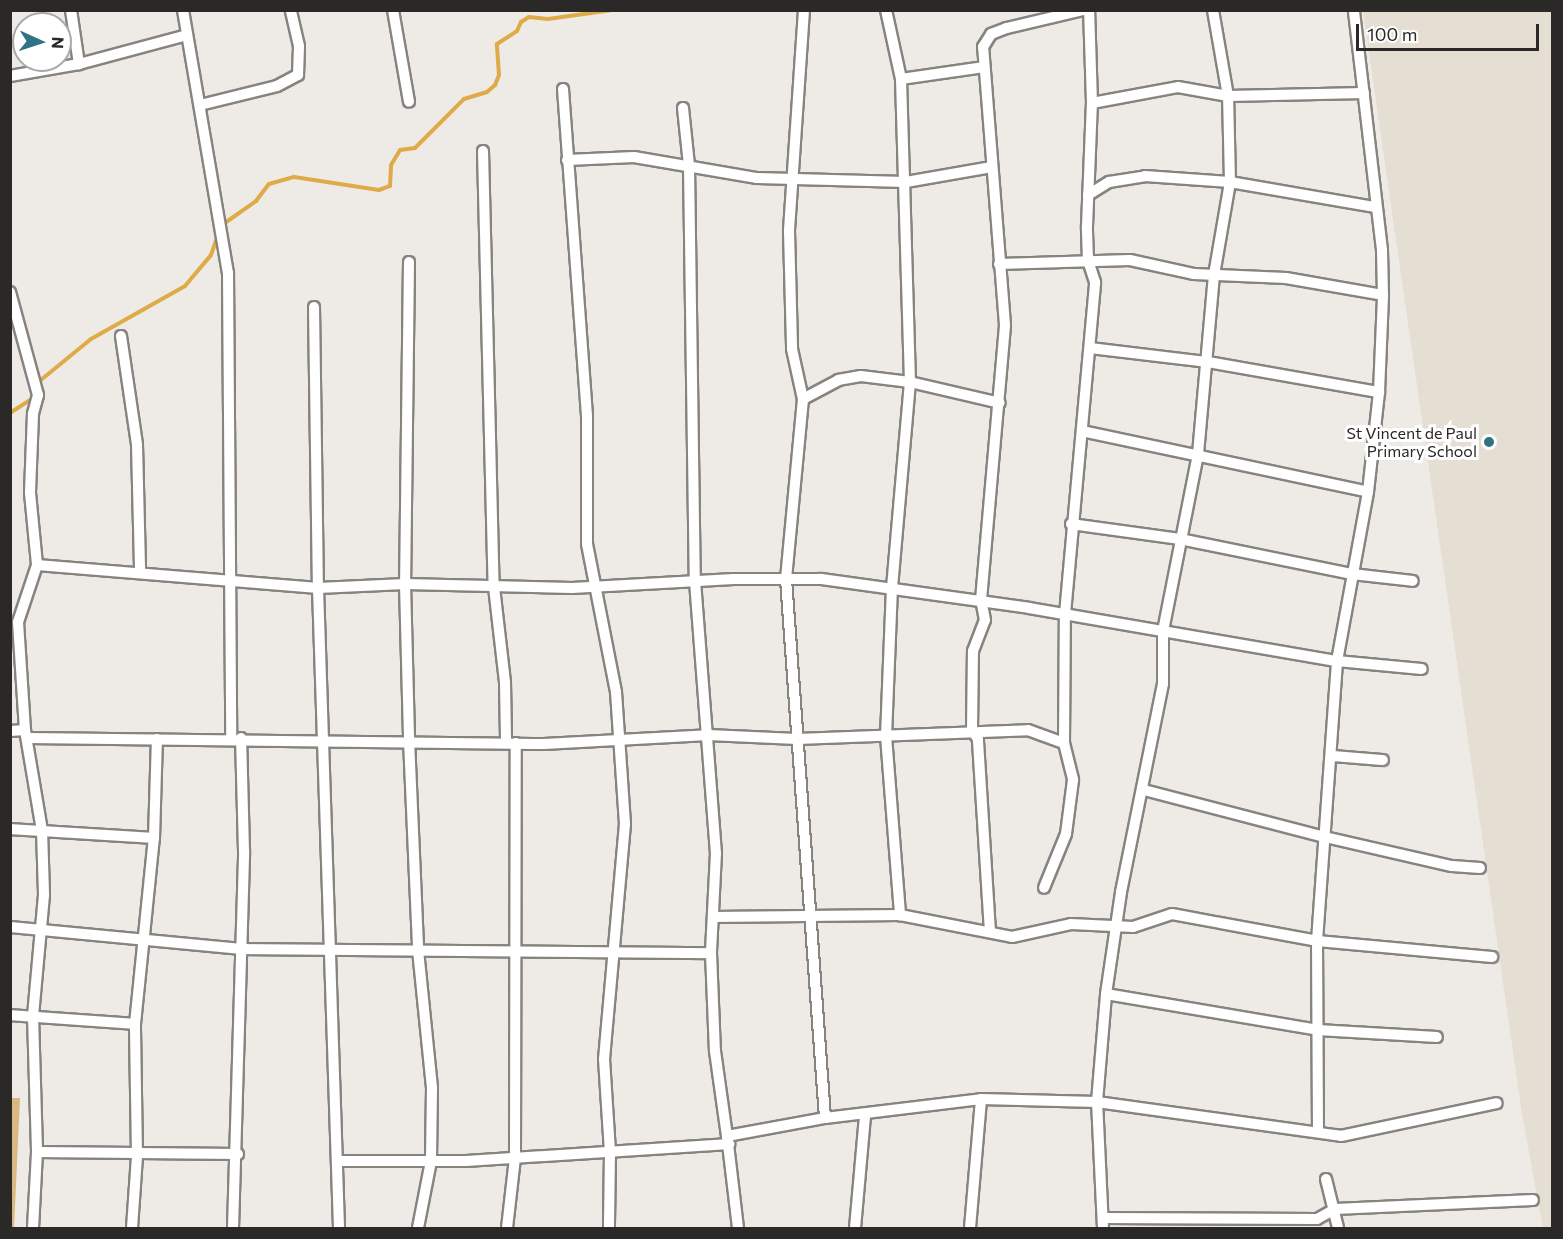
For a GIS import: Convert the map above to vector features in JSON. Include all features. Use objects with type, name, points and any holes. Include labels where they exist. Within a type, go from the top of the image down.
[{"type":"street","points":[[71,10],[80,64]]},
{"type":"street","points":[[183,10],[228,273],[228,581],[236,738],[242,949],[238,1154],[233,1228]]},
{"type":"street","points":[[200,105],[277,87],[298,75],[299,46],[291,10]]},
{"type":"street","points":[[393,10],[409,102]]},
{"type":"street","points":[[804,10],[791,179],[792,349],[803,399],[786,579],[825,1118]]},
{"type":"street","points":[[886,10],[901,79],[906,182],[910,382],[892,587],[886,736],[900,915]]},
{"type":"street","points":[[990,932],[978,739],[972,730],[973,651],[986,620],[981,600],[1005,325],[992,167],[991,116],[983,47],[991,34],[1030,20],[1083,10]]},
{"type":"street","points":[[1044,888],[1062,849],[1070,815],[1073,780],[1064,743],[1065,614],[1071,524],[1095,282],[1088,260],[1092,102],[1089,10]]},
{"type":"street","points":[[1213,10],[1228,96],[1230,182],[1214,275],[1198,454],[1163,631],[1162,684],[1144,790],[1115,928],[1106,994],[1097,1102],[1103,1223],[1317,1219],[1335,1209],[1533,1200]]},
{"type":"street","points":[[1318,1131],[1317,941],[1337,661],[1368,492],[1379,392],[1383,295],[1382,250],[1374,207],[1354,10]]},
{"type":"street","points":[[10,76],[80,64],[187,35]]},
{"type":"street","points":[[901,79],[984,68]]},
{"type":"street","points":[[1092,102],[1178,87],[1228,96],[1364,93]]},
{"type":"street","points":[[563,89],[587,416],[585,513],[621,740],[624,824],[604,1059],[610,1152],[609,1228]]},
{"type":"street","points":[[683,108],[689,165],[695,581],[716,853],[711,953],[715,1052],[738,1228]]},
{"type":"street","points":[[483,151],[494,587],[511,742],[515,950],[515,1158],[507,1228]]},
{"type":"street","points":[[567,160],[634,157],[689,165],[724,174],[791,179],[906,182],[992,167]]},
{"type":"street","points":[[1088,195],[1109,182],[1145,176],[1230,182],[1374,207]]},
{"type":"street","points":[[999,264],[1088,260],[1147,262],[1214,275],[1238,273],[1286,278],[1383,295]]},
{"type":"street","points":[[409,262],[405,584],[409,740],[418,950],[432,1088],[430,1161],[418,1228]]},
{"type":"street","points":[[10,292],[38,394],[33,414],[30,493],[36,565],[14,626],[27,734],[42,830],[44,928],[33,1016],[37,1152],[33,1228]]},
{"type":"street","points":[[314,307],[318,588],[339,1228]]},
{"type":"street","points":[[122,336],[137,445],[140,572]]},
{"type":"street","points":[[1090,348],[1208,362],[1379,392]]},
{"type":"street","points":[[803,399],[851,377],[910,382],[999,403]]},
{"type":"street","points":[[1082,430],[1368,492]]},
{"type":"street","points":[[1071,524],[1180,539],[1352,574],[1413,580]]},
{"type":"street","points":[[36,565],[318,588],[405,584],[494,587],[596,586],[786,579],[892,587],[1337,661],[1422,669]]},
{"type":"street","points":[[10,731],[27,734],[157,739],[511,742],[621,740],[708,735],[797,740],[972,730],[1028,730],[1064,743]]},
{"type":"street","points":[[132,1228],[137,1156],[135,1024],[154,838],[157,739]]},
{"type":"street","points":[[1332,756],[1383,760]]},
{"type":"street","points":[[1144,790],[1325,837],[1452,866],[1480,868]]},
{"type":"street","points":[[10,829],[154,838]]},
{"type":"street","points":[[714,917],[809,913],[900,915],[1012,937],[1071,924],[1115,928],[1137,926],[1172,914],[1317,941],[1492,957]]},
{"type":"street","points":[[10,927],[44,928],[242,949],[612,950],[711,953]]},
{"type":"street","points":[[1106,994],[1318,1030],[1437,1037]]},
{"type":"street","points":[[10,1015],[135,1024]]},
{"type":"street","points":[[338,1161],[430,1161],[610,1152],[728,1140],[825,1118],[865,1115],[981,1099],[1097,1102],[1341,1136],[1497,1103]]},
{"type":"street","points":[[969,1228],[981,1099]]},
{"type":"street","points":[[855,1228],[865,1115]]},
{"type":"street","points":[[37,1152],[137,1156],[238,1154]]},
{"type":"street","points":[[1326,1179],[1338,1228]]},
{"type":"shaded area","name":"St Vincent de Paul Primary School","points":[[1363,11],[1552,11],[1552,1228],[1543,1228],[1522,1114]]},
{"type":"shaded area","points":[[10,1098],[20,1098],[14,1228],[10,1228]]},
{"type":"waterway","points":[[222,225],[256,201],[269,184],[294,177],[379,190],[390,186],[391,165],[400,150],[415,148],[464,99],[487,92],[495,85],[499,75],[497,44],[517,31],[521,22],[529,17],[548,19],[612,10]]},
{"type":"waterway","points":[[36,384],[91,339],[185,286],[211,255],[218,235]]},
{"type":"waterway","points":[[10,413],[36,396]]},
{"type":"place","name":"St Vincent de Paul Primary School","points":[[1489,442]]}]
